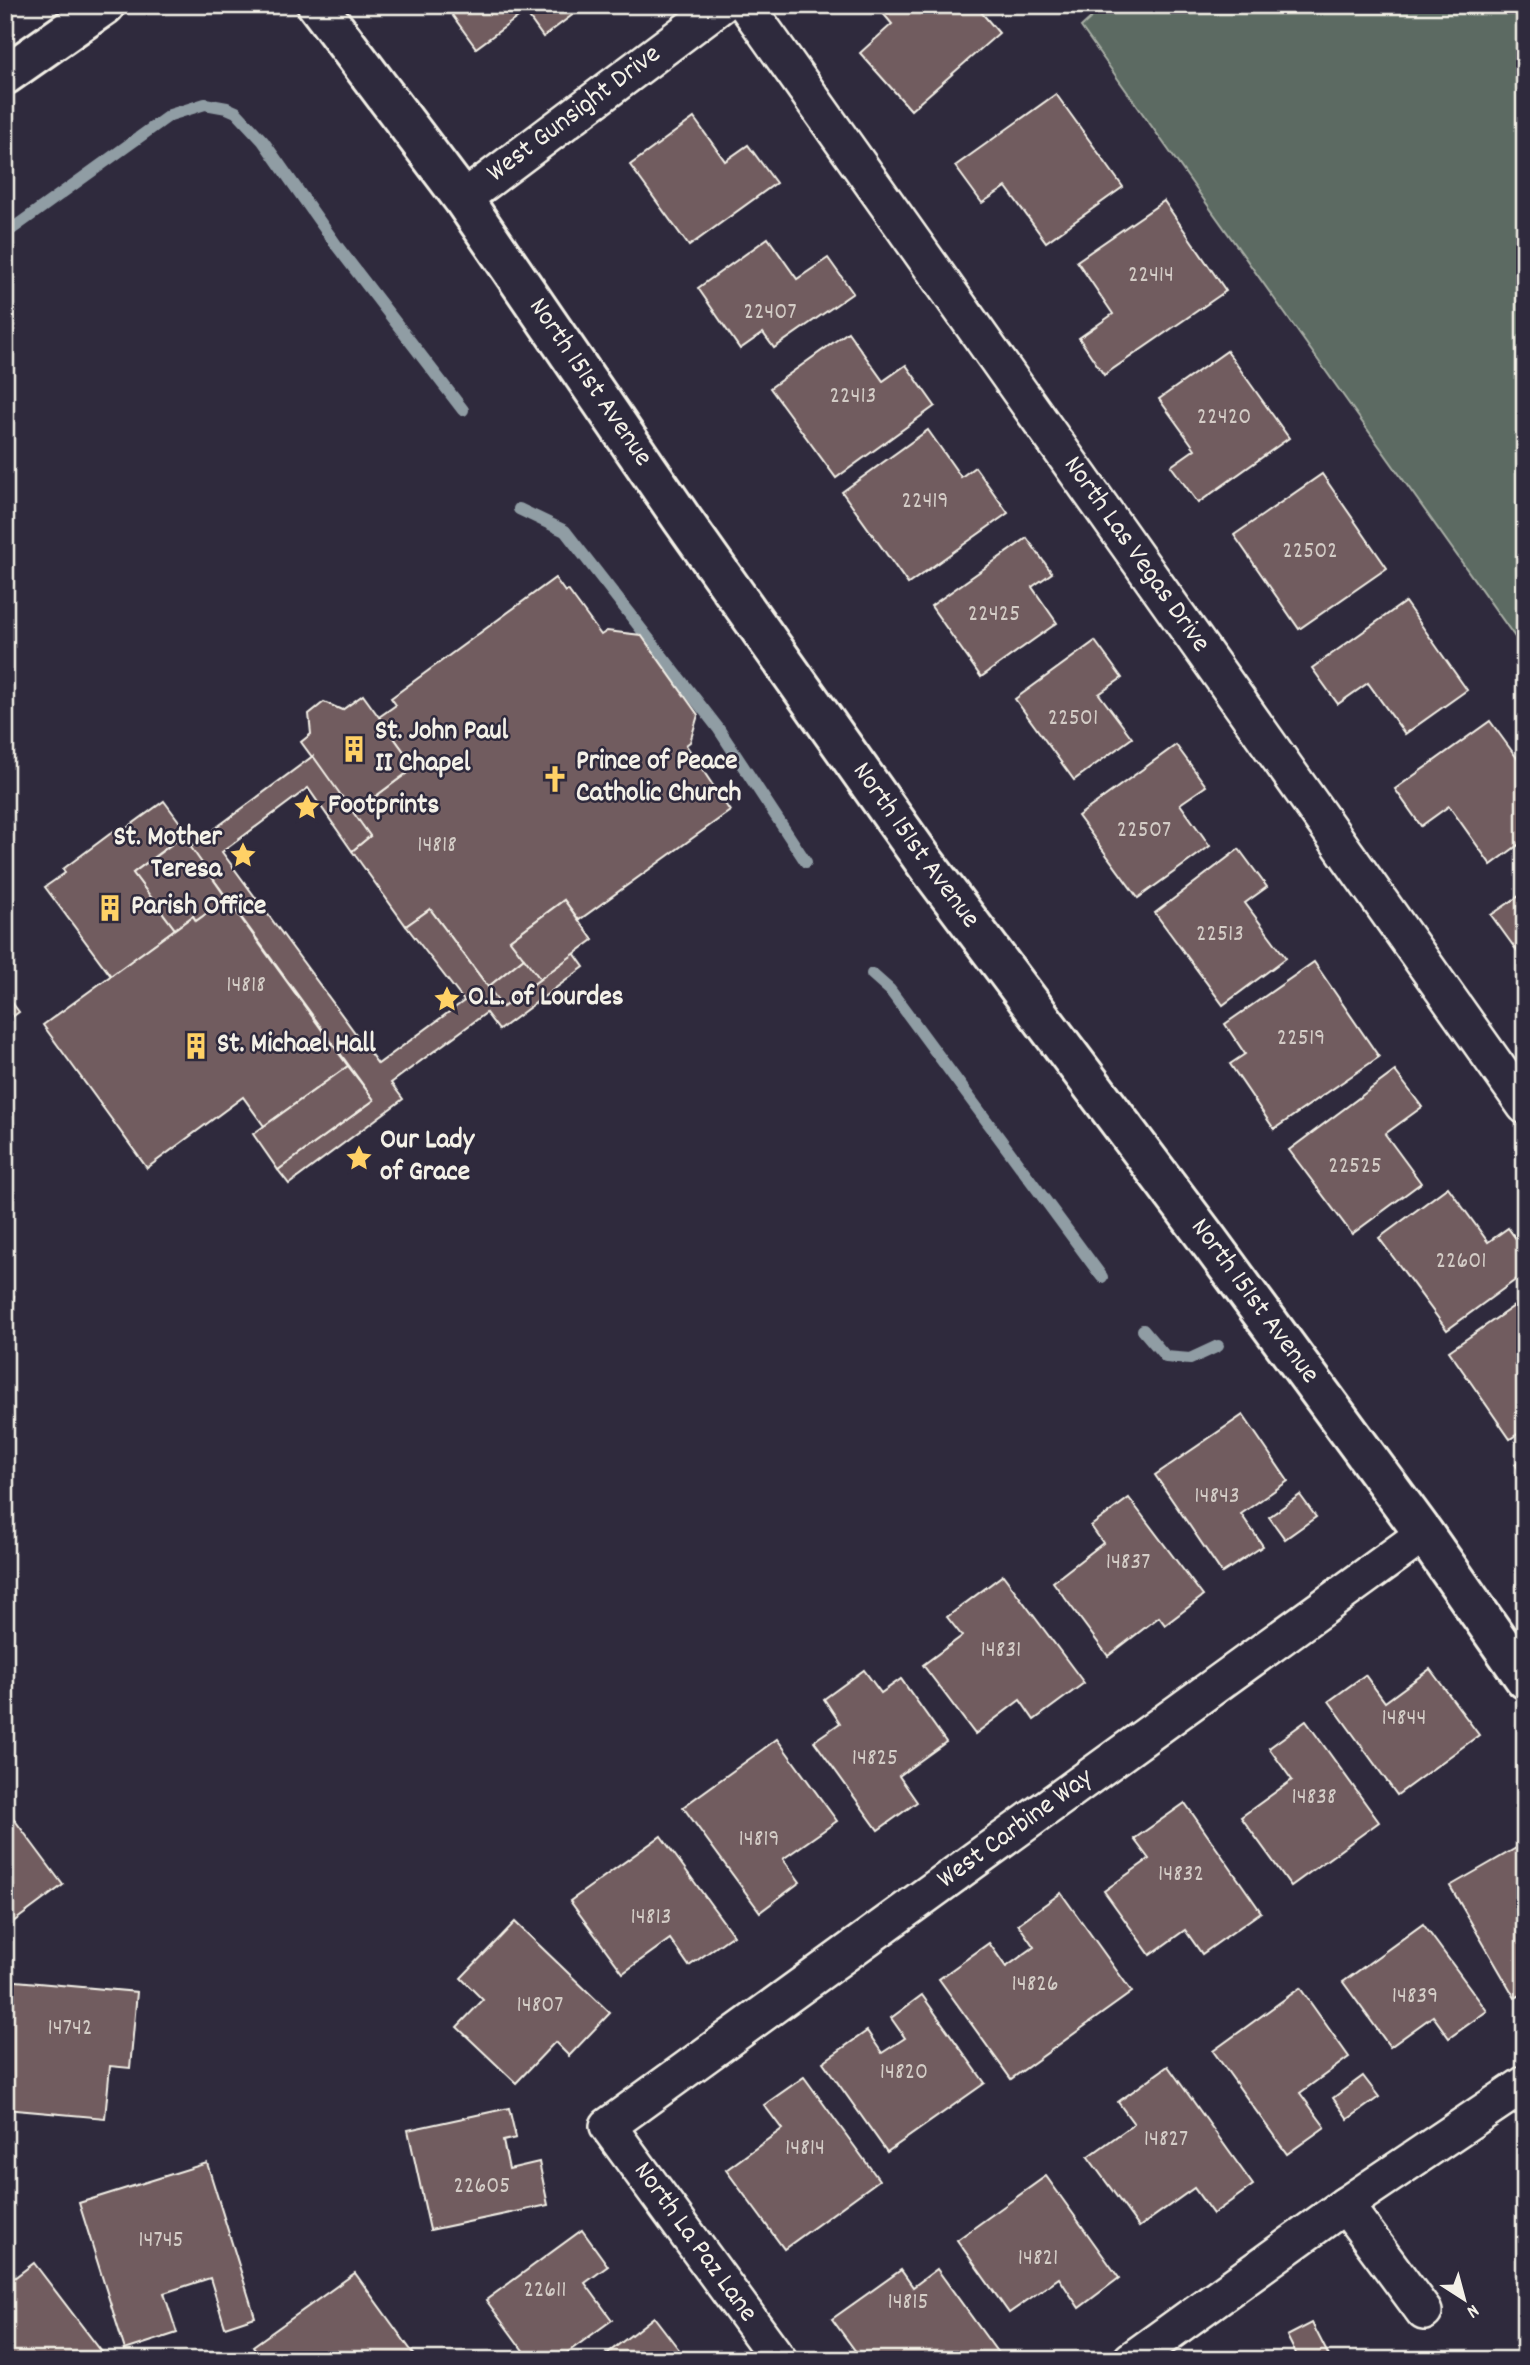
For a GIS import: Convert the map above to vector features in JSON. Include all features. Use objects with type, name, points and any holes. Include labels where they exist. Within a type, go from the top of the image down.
[{"type":"street","points":[[5,75],[105,5]]},
{"type":"street","name":"North 151st Avenue","points":[[317,5],[463,199],[682,519],[926,864],[1424,1534],[1525,1679]]},
{"type":"street","name":"West Gunsight Drive","points":[[463,199],[721,5]]},
{"type":"street","name":"North Las Vegas Drive","points":[[746,5],[1525,1106]]},
{"type":"street","name":"West Carbine Way","points":[[608,2126],[1424,1534]]},
{"type":"street","points":[[1131,2360],[1345,2204],[1525,2084]]},
{"type":"street","name":"North La Paz Lane","points":[[608,2126],[779,2360]]},
{"type":"street","points":[[1345,2204],[1423,2312]]},
{"type":"green space","points":[[1105,5],[1525,5],[1525,651],[1081,27]]},
{"type":"building","points":[[445,5],[576,5],[579,10],[543,37],[525,12],[476,48]]},
{"type":"building","points":[[887,5],[975,5],[999,33],[911,110],[860,53],[892,24],[881,11]]},
{"type":"building","points":[[1056,94],[1123,187],[1046,242],[1006,187],[982,203],[955,166]]},
{"type":"building","points":[[694,118],[725,161],[748,145],[776,183],[689,246],[630,165]]},
{"type":"building","points":[[1164,201],[1226,291],[1104,375],[1079,338],[1113,314],[1077,261]]},
{"type":"building","points":[[768,238],[797,279],[828,258],[853,293],[774,348],[763,333],[740,349],[698,288]]},
{"type":"building","points":[[848,332],[883,381],[906,365],[935,406],[836,478],[770,388]]},
{"type":"building","points":[[1227,351],[1289,438],[1198,503],[1171,466],[1195,449],[1159,399]]},
{"type":"building","points":[[928,430],[961,477],[975,467],[1008,513],[908,584],[842,492]]},
{"type":"building","points":[[1322,474],[1387,568],[1299,629],[1234,535]]},
{"type":"building","points":[[1027,538],[1052,573],[1032,587],[1057,623],[981,677],[931,606]]},
{"type":"building","name":"Prince of Peace Catholic Church","points":[[555,578],[565,592],[568,590],[601,635],[607,631],[641,635],[698,715],[690,742],[686,745],[730,811],[579,920],[564,900],[510,940],[524,958],[488,987],[430,909],[406,926],[352,851],[370,836],[353,813],[415,767],[379,717],[396,705],[391,698]]},
{"type":"building","points":[[1405,602],[1467,690],[1405,734],[1368,683],[1338,704],[1312,668]]},
{"type":"building","points":[[1095,641],[1122,678],[1099,694],[1132,738],[1074,780],[1015,699]]},
{"type":"building","name":"St. John Paul II Chapel","points":[[363,695],[415,767],[353,813],[301,742],[311,734],[309,714],[324,702],[342,710]]},
{"type":"building","points":[[1490,721],[1525,769],[1525,840],[1491,865],[1449,806],[1421,826],[1395,789]]},
{"type":"building","points":[[1176,745],[1206,786],[1180,804],[1210,846],[1138,898],[1078,816]]},
{"type":"building","points":[[313,756],[370,836],[352,851],[308,788],[222,852],[378,1064],[464,1001],[406,926],[430,909],[503,1007],[574,953],[584,967],[499,1030],[486,1013],[391,1083],[403,1099],[289,1184],[278,1170],[374,1100],[190,847]]},
{"type":"building","name":"Parish Office","points":[[164,801],[187,832],[133,873],[175,929],[111,976],[45,887],[65,873],[63,869],[114,831],[117,835]]},
{"type":"building","points":[[183,836],[227,899],[196,921],[193,916],[175,929],[133,873]]},
{"type":"building","points":[[1239,849],[1267,887],[1245,903],[1286,958],[1223,1005],[1155,913]]},
{"type":"building","points":[[1525,892],[1525,962],[1491,915]]},
{"type":"building","name":"St. Michael Hall","points":[[227,899],[348,1066],[264,1126],[243,1097],[147,1168],[43,1025],[193,916],[196,921]]},
{"type":"building","points":[[564,900],[593,940],[540,979],[510,940]]},
{"type":"building","points":[[524,958],[540,979],[503,1007],[488,987]]},
{"type":"building","points":[[1314,962],[1379,1057],[1274,1129],[1230,1064],[1245,1054],[1225,1024]]},
{"type":"building","points":[[5,993],[19,1012],[5,1022]]},
{"type":"building","points":[[348,1066],[374,1100],[278,1170],[253,1134]]},
{"type":"building","points":[[1395,1071],[1422,1107],[1385,1134],[1421,1183],[1352,1234],[1289,1150]]},
{"type":"building","points":[[1448,1187],[1488,1242],[1508,1228],[1525,1251],[1525,1273],[1447,1330],[1379,1238]]},
{"type":"building","points":[[5,1295],[14,1296],[5,1350]]},
{"type":"building","points":[[1517,1304],[1525,1315],[1525,1429],[1510,1439],[1449,1351]]},
{"type":"building","points":[[1243,1415],[1288,1481],[1241,1514],[1263,1546],[1222,1573],[1155,1475]]},
{"type":"building","points":[[1525,1456],[1525,1478],[1515,1464]]},
{"type":"building","points":[[1300,1495],[1316,1517],[1285,1539],[1269,1517]]},
{"type":"building","points":[[1129,1498],[1203,1596],[1165,1625],[1159,1617],[1108,1656],[1053,1582],[1103,1543],[1091,1526]]},
{"type":"building","points":[[1003,1575],[1084,1683],[1034,1720],[1020,1700],[975,1734],[923,1665],[962,1636],[947,1617]]},
{"type":"building","points":[[1430,1669],[1479,1735],[1397,1795],[1329,1701],[1365,1675],[1385,1702]]},
{"type":"building","points":[[864,1670],[881,1693],[901,1679],[946,1742],[899,1776],[917,1802],[878,1830],[814,1741],[840,1723],[824,1699]]},
{"type":"building","points":[[1306,1721],[1379,1822],[1291,1886],[1241,1817],[1292,1780],[1269,1748]]},
{"type":"building","points":[[777,1739],[837,1821],[783,1859],[800,1882],[760,1912],[683,1807]]},
{"type":"building","points":[[1185,1803],[1261,1912],[1202,1954],[1185,1930],[1150,1955],[1104,1891],[1149,1859],[1134,1839]]},
{"type":"building","points":[[5,1807],[63,1885],[5,1928]]},
{"type":"building","points":[[661,1836],[733,1935],[689,1966],[670,1939],[623,1973],[570,1901]]},
{"type":"building","points":[[1525,1843],[1525,1993],[1515,1998],[1450,1886]]},
{"type":"building","points":[[1061,1893],[1132,1992],[1011,2079],[939,1979],[989,1943],[1006,1967],[1034,1947],[1018,1924]]},
{"type":"building","points":[[515,1922],[610,2013],[569,2056],[555,2042],[516,2083],[457,2027],[483,2000],[461,1978]]},
{"type":"building","points":[[1423,1924],[1487,2011],[1449,2038],[1433,2016],[1390,2047],[1343,1982]]},
{"type":"building","points":[[5,1980],[137,1992],[130,2068],[110,2066],[105,2118],[5,2109]]},
{"type":"building","points":[[1300,1988],[1349,2057],[1300,2093],[1325,2127],[1287,2154],[1213,2051]]},
{"type":"building","points":[[922,1995],[985,2083],[887,2152],[823,2062],[867,2031],[882,2053],[905,2038],[891,2018]]},
{"type":"building","points":[[1168,2066],[1253,2185],[1213,2214],[1194,2188],[1139,2227],[1088,2157],[1134,2124],[1118,2102]]},
{"type":"building","points":[[1363,2076],[1379,2097],[1348,2119],[1333,2098]]},
{"type":"building","points":[[804,2077],[879,2180],[784,2249],[726,2170],[782,2129],[764,2105]]},
{"type":"building","points":[[509,2108],[516,2138],[503,2141],[509,2169],[539,2162],[548,2205],[430,2230],[408,2130]]},
{"type":"building","points":[[207,2163],[255,2317],[225,2327],[210,2278],[164,2293],[177,2333],[125,2350],[79,2203]]},
{"type":"building","points":[[1046,2176],[1119,2278],[1079,2308],[1059,2278],[1009,2313],[957,2240]]},
{"type":"building","points":[[582,2230],[608,2266],[585,2283],[612,2320],[557,2360],[530,2360],[486,2300]]},
{"type":"building","points":[[34,2263],[108,2360],[5,2360],[5,2285]]},
{"type":"building","points":[[937,2269],[1003,2360],[862,2360],[832,2319],[901,2270],[913,2287]]},
{"type":"building","points":[[355,2273],[418,2360],[263,2360],[253,2346]]},
{"type":"building","points":[[654,2317],[687,2360],[599,2360]]},
{"type":"building","points":[[1312,2323],[1330,2358],[1328,2360],[1299,2360],[1287,2336]]},
{"type":"waterway","points":[[5,234],[170,115],[205,104],[227,108],[236,112],[263,141],[337,246],[463,410]]},
{"type":"waterway","points":[[519,509],[565,531],[718,728],[806,862]]},
{"type":"waterway","points":[[872,974],[890,990],[1102,1277]]},
{"type":"waterway","points":[[1143,1330],[1166,1357],[1190,1359],[1218,1346]]},
{"type":"place","name":"St. John Paul II Chapel","points":[[354,749]]},
{"type":"place","name":"Prince of Peace Catholic Church","points":[[555,779]]},
{"type":"place","name":"Footprints","points":[[307,807]]},
{"type":"place","name":"St. Mother Teresa","points":[[243,855]]},
{"type":"place","name":"Parish Office","points":[[110,908]]},
{"type":"place","name":"O.L. of Lourdes","points":[[447,999]]},
{"type":"place","name":"St. Michael Hall","points":[[196,1046]]},
{"type":"place","name":"Our Lady of Grace","points":[[359,1158]]}]
